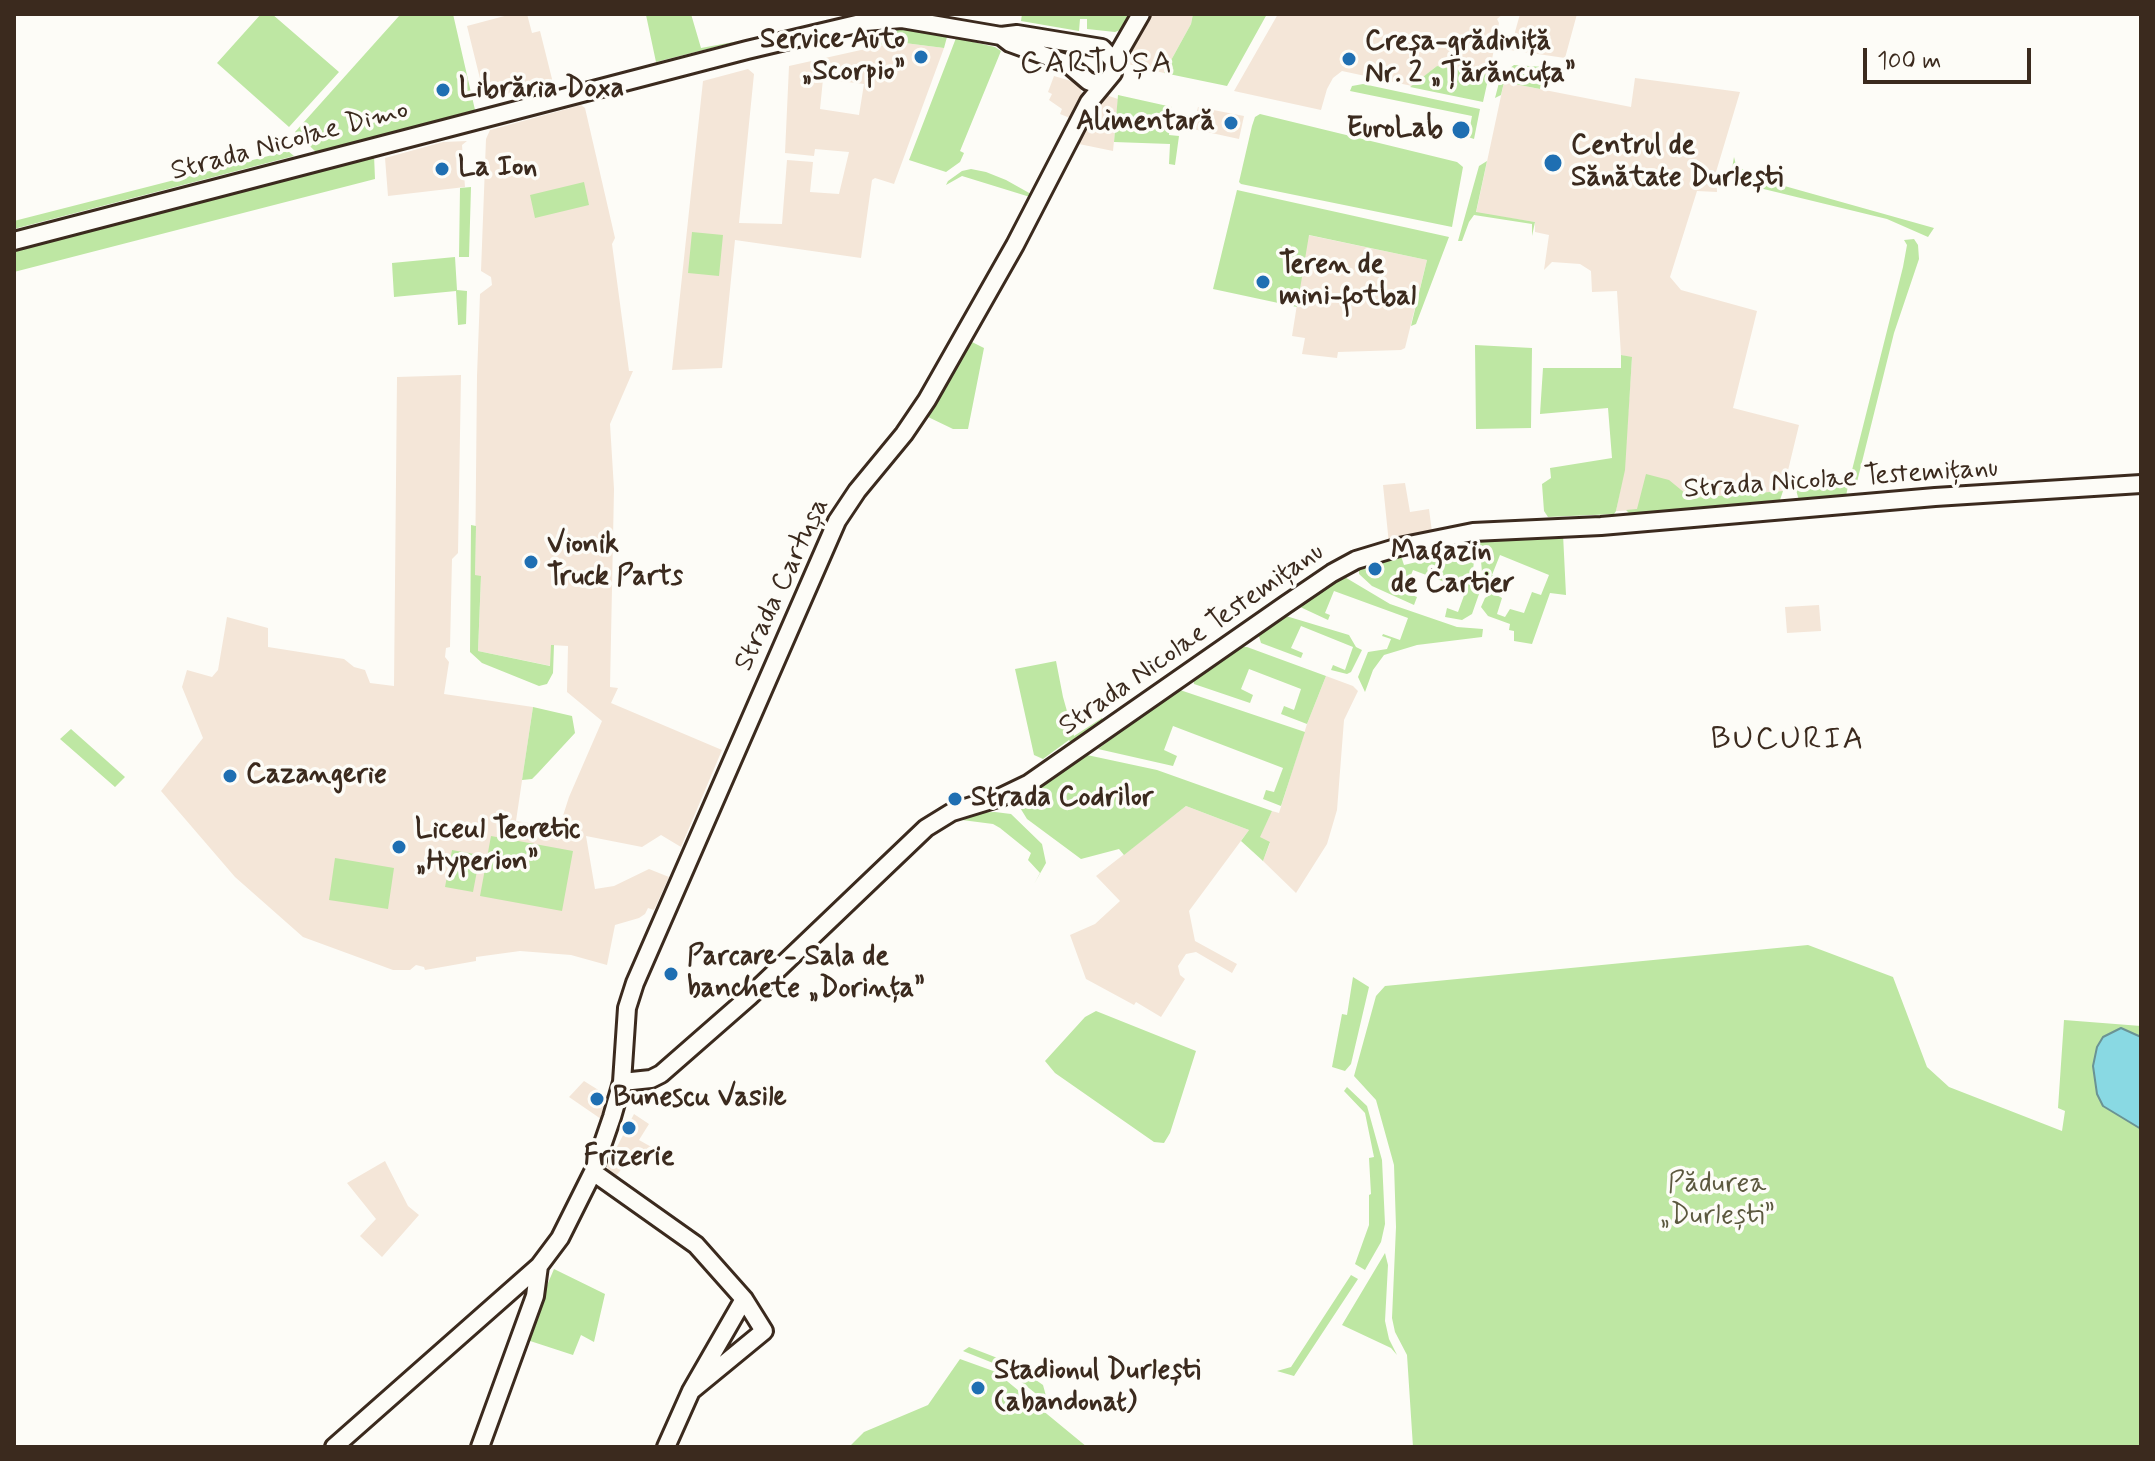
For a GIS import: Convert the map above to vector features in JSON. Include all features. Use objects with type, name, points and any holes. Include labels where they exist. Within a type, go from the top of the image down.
[{"type":"street","points":[[1084,76],[1093,83],[1105,82],[1113,73],[1114,61],[1141,14]]},
{"type":"street","name":"Strada Nicolae Dimo","points":[[14,241],[865,22],[916,21],[1094,48]]},
{"type":"street","points":[[1089,102],[1090,87],[1084,76],[1082,56],[1128,35]]},
{"type":"street","name":"Strada Nicolae Dimo","points":[[1001,36],[1010,43],[1068,64],[1084,76]]},
{"type":"street","points":[[1094,48],[1107,51],[1114,61]]},
{"type":"street","name":"Strada Cartușa","points":[[539,1266],[560,1238],[593,1172],[622,1082],[627,1008],[633,986],[837,521],[927,400],[1015,245],[1089,102],[1105,82]]},
{"type":"street","name":"Strada Nicolae Testemițanu","points":[[622,1082],[651,1079],[665,1070],[749,997],[926,828],[952,812],[1001,797],[1028,784],[1295,598],[1356,560],[1399,547],[1473,532],[1601,526],[1935,497],[2141,484]]},
{"type":"street","points":[[593,1172],[696,1245],[744,1299],[764,1331],[691,1391]]},
{"type":"street","points":[[334,1447],[539,1266]]},
{"type":"street","points":[[480,1447],[535,1296],[539,1266]]},
{"type":"street","points":[[666,1447],[691,1391],[744,1299]]},
{"type":"shaded area","points":[[512,14],[527,14],[532,33],[540,31],[553,83],[485,99],[467,26]]},
{"type":"shaded area","points":[[1152,14],[1193,14],[1191,24],[1164,73],[1124,63]]},
{"type":"shaded area","name":"Creșa-grădiniță Nr. 2 „Țărăncuța”","points":[[1278,14],[1503,14],[1497,19],[1499,23],[1489,75],[1437,66],[1412,86],[1342,71],[1333,78],[1327,89],[1321,110],[1234,91]]},
{"type":"shaded area","points":[[1520,14],[1577,14],[1565,58],[1510,50]]},
{"type":"shaded area","points":[[897,42],[944,48],[894,184],[875,178],[872,180],[861,258],[735,240],[722,368],[672,370],[703,81],[748,69],[754,74],[739,223],[782,224],[787,160],[813,162],[810,192],[839,194],[849,152],[815,149],[814,156],[785,153],[789,66]],"holes":[[[823,79],[864,84],[859,115],[820,109]]]},
{"type":"shaded area","points":[[1054,76],[1078,83],[1082,93],[1070,118],[1060,114],[1062,109],[1049,100],[1052,94],[1048,92]]},
{"type":"shaded area","points":[[1635,78],[1740,92],[1716,172],[1717,192],[1697,191],[1670,277],[1681,290],[1757,311],[1733,408],[1799,425],[1783,491],[1691,498],[1690,507],[1616,511],[1624,471],[1632,358],[1621,355],[1617,291],[1592,292],[1591,271],[1580,264],[1552,262],[1544,270],[1549,235],[1535,232],[1535,222],[1476,213],[1504,82],[1631,107]]},
{"type":"shaded area","points":[[1106,95],[1118,99],[1113,151],[1079,144]]},
{"type":"shaded area","points":[[581,105],[585,108],[615,238],[612,244],[629,371],[633,371],[610,424],[614,489],[610,687],[618,688],[611,703],[722,750],[681,847],[661,835],[642,847],[586,836],[595,889],[614,886],[649,869],[669,877],[654,910],[648,908],[639,918],[615,925],[607,965],[571,955],[520,951],[476,957],[476,961],[425,970],[416,965],[410,970],[393,970],[303,937],[235,877],[161,791],[203,738],[182,687],[187,670],[212,677],[218,670],[227,617],[268,628],[268,647],[344,659],[354,667],[365,670],[370,683],[394,686],[397,377],[461,375],[458,553],[452,559],[450,647],[446,648],[445,657],[449,662],[444,694],[533,707],[516,821],[559,828],[602,721],[567,692],[568,646],[551,645],[551,666],[478,651],[481,577],[475,576],[477,376],[480,294],[492,285],[491,277],[481,271],[486,139],[490,130]]},
{"type":"shaded area","points":[[1198,107],[1244,116],[1239,139],[1193,129]]},
{"type":"shaded area","points":[[467,141],[462,145],[465,187],[388,196],[385,158],[443,142]]},
{"type":"shaded area","points":[[1308,235],[1427,260],[1405,348],[1338,352],[1337,358],[1302,354],[1305,338],[1292,336]]},
{"type":"shaded area","points":[[1405,483],[1410,512],[1429,509],[1432,532],[1389,544],[1383,485]]},
{"type":"shaded area","points":[[1819,605],[1821,631],[1787,633],[1785,607]]},
{"type":"shaded area","points":[[1326,676],[1353,686],[1358,691],[1344,720],[1337,810],[1327,844],[1296,893],[1263,861],[1270,843],[1259,837],[1272,811],[1279,813]]},
{"type":"shaded area","points":[[1186,806],[1249,830],[1189,911],[1195,941],[1237,964],[1232,973],[1196,952],[1186,954],[1178,966],[1180,975],[1185,979],[1161,1017],[1086,979],[1070,935],[1095,924],[1120,901],[1096,876]]},
{"type":"shaded area","points":[[584,1081],[608,1096],[601,1119],[569,1097]]},
{"type":"shaded area","points":[[634,1114],[649,1124],[639,1140],[655,1149],[650,1156],[638,1147],[613,1180],[607,1166]]},
{"type":"shaded area","points":[[385,1161],[408,1206],[419,1215],[382,1257],[360,1236],[376,1219],[347,1183]]},
{"type":"green space","points":[[261,14],[272,14],[339,72],[289,127],[217,63]]},
{"type":"green space","points":[[453,14],[475,110],[316,152],[295,132],[399,16]]},
{"type":"green space","points":[[691,14],[701,48],[739,41],[656,62],[646,15]]},
{"type":"green space","points":[[1022,14],[1131,14],[1123,29],[1115,32],[1087,29],[1087,19],[1080,19],[1079,31],[1021,21]]},
{"type":"green space","points":[[1193,14],[1267,14],[1227,86],[1164,73],[1191,24]]},
{"type":"green space","points":[[894,28],[947,37],[944,48],[897,42],[872,46],[872,31]]},
{"type":"green space","points":[[956,38],[1001,51],[960,151],[964,153],[960,162],[946,172],[909,160]]},
{"type":"green space","points":[[1514,65],[1544,67],[1540,89],[1504,82],[1501,95],[1495,98],[1501,75]]},
{"type":"green space","points":[[1437,66],[1489,75],[1483,102],[1410,87]]},
{"type":"green space","points":[[1363,84],[1480,109],[1474,139],[1468,137],[1472,116],[1350,91],[1352,86]]},
{"type":"green space","points":[[1118,95],[1172,107],[1169,135],[1179,136],[1175,165],[1169,164],[1170,144],[1114,142]]},
{"type":"green space","points":[[1260,114],[1457,162],[1463,167],[1452,227],[1241,184],[1252,126],[1255,117]]},
{"type":"green space","points":[[288,151],[294,156],[14,229],[14,221]]},
{"type":"green space","points":[[374,155],[375,179],[14,272],[14,249]]},
{"type":"green space","points":[[1734,157],[1736,165],[1756,178],[1934,228],[1928,237],[1887,219],[1743,184],[1731,174]]},
{"type":"green space","points":[[1487,161],[1476,212],[1535,222],[1532,236],[1532,224],[1474,215],[1462,241],[1458,241],[1479,166]]},
{"type":"green space","points":[[971,169],[1006,180],[1031,194],[1030,197],[962,176],[946,185],[962,171]]},
{"type":"green space","points":[[584,182],[589,205],[535,218],[530,195]]},
{"type":"green space","points":[[471,187],[469,257],[459,257],[460,188]]},
{"type":"green space","points":[[1237,190],[1449,237],[1416,324],[1411,326],[1427,260],[1309,235],[1297,307],[1213,289]]},
{"type":"green space","points":[[692,232],[723,235],[719,276],[688,273]]},
{"type":"green space","points":[[1914,239],[1918,245],[1919,259],[1894,333],[1856,486],[1848,486],[1903,267],[1907,245],[1904,240]]},
{"type":"green space","points":[[455,257],[457,290],[467,291],[466,324],[458,325],[456,291],[394,297],[392,263]]},
{"type":"green space","points":[[972,342],[984,348],[968,429],[953,429],[926,416]]},
{"type":"green space","points":[[1475,345],[1532,348],[1531,428],[1476,429]]},
{"type":"green space","points":[[1621,355],[1632,357],[1625,470],[1616,511],[1614,514],[1548,517],[1544,511],[1542,484],[1551,478],[1550,468],[1612,458],[1608,408],[1540,414],[1543,368],[1621,368]]},
{"type":"green space","points":[[1646,474],[1669,480],[1691,498],[1783,491],[1779,503],[1632,516],[1626,510],[1637,509]]},
{"type":"green space","points":[[1848,486],[1846,496],[1841,500],[1800,504],[1796,490]]},
{"type":"green space","points":[[471,525],[476,526],[475,575],[481,576],[478,651],[550,666],[551,645],[554,645],[553,673],[547,684],[539,686],[482,663],[470,652]]},
{"type":"green space","points":[[1563,534],[1566,595],[1550,593],[1532,644],[1514,641],[1510,624],[1488,616],[1481,607],[1485,598],[1493,593],[1502,598],[1497,614],[1505,617],[1510,609],[1524,613],[1532,592],[1541,595],[1549,575],[1500,555],[1492,575],[1505,581],[1501,590],[1483,584],[1479,538]]},
{"type":"green space","points":[[1468,540],[1474,561],[1471,587],[1479,594],[1472,614],[1462,620],[1445,617],[1447,608],[1458,612],[1466,590],[1413,570],[1404,592],[1417,597],[1414,605],[1372,586],[1359,574],[1362,567],[1401,556],[1404,565],[1438,557],[1436,546]]},
{"type":"green space","points":[[1343,576],[1390,604],[1457,627],[1483,629],[1482,637],[1417,645],[1384,655],[1373,670],[1365,692],[1358,677],[1368,652],[1387,649],[1391,639],[1383,634],[1400,640],[1408,618],[1334,591],[1325,613],[1330,615],[1328,620],[1298,606]]},
{"type":"green space","points":[[1286,616],[1349,635],[1356,647],[1362,650],[1351,672],[1331,670],[1333,665],[1345,670],[1353,647],[1301,626],[1291,648],[1303,653],[1301,658],[1261,643],[1258,633]]},
{"type":"green space","points":[[1237,647],[1247,647],[1326,676],[1307,724],[1281,714],[1284,706],[1294,710],[1301,689],[1249,669],[1241,689],[1253,695],[1250,703],[1194,684],[1193,679]]},
{"type":"green space","points":[[1056,661],[1074,736],[1102,718],[1105,723],[1073,746],[1069,740],[1043,759],[1034,755],[1015,669]]},
{"type":"green space","points":[[1177,689],[1305,732],[1281,806],[1263,799],[1266,790],[1274,792],[1283,768],[1173,726],[1164,750],[1177,756],[1173,766],[1098,749]]},
{"type":"green space","points":[[533,707],[572,716],[575,733],[532,779],[522,780]]},
{"type":"green space","points":[[71,729],[125,777],[115,787],[60,739]]},
{"type":"green space","points":[[1087,755],[1157,770],[1272,811],[1260,837],[1270,842],[1263,861],[1241,841],[1249,830],[1186,806],[1124,855],[1119,849],[1081,859],[1027,819],[1019,806],[1022,797]]},
{"type":"green space","points":[[969,813],[1011,814],[1042,844],[1046,863],[1034,884],[1040,873],[1028,860],[1031,853],[993,824],[962,820],[933,827]]},
{"type":"green space","points":[[491,836],[573,851],[562,911],[480,896]]},
{"type":"green space","points":[[452,850],[480,855],[473,892],[445,887]]},
{"type":"green space","points":[[335,858],[394,868],[388,909],[329,900]]},
{"type":"green space","name":"Pădurea „Durlești”","points":[[1808,945],[1893,977],[1927,1067],[1949,1087],[2062,1131],[2065,1111],[2058,1108],[2064,1020],[2141,1026],[2141,1447],[1413,1447],[1407,1355],[1395,1332],[1392,1318],[1396,1227],[1394,1165],[1376,1100],[1354,1076],[1376,996],[1385,986]]},
{"type":"green space","points":[[1353,977],[1369,987],[1351,1064],[1345,1071],[1332,1067],[1342,1014],[1347,1015]]},
{"type":"green space","points":[[1096,1011],[1196,1051],[1164,1143],[1154,1142],[1055,1073],[1045,1061],[1085,1017]]},
{"type":"green space","points":[[1347,1087],[1367,1106],[1382,1160],[1385,1224],[1381,1242],[1365,1270],[1355,1264],[1369,1225],[1369,1158],[1374,1157],[1365,1113],[1344,1091]]},
{"type":"green space","points":[[1385,1253],[1388,1265],[1385,1321],[1397,1355],[1391,1348],[1342,1325]]},
{"type":"green space","points":[[554,1269],[605,1294],[594,1342],[581,1335],[573,1355],[524,1339]]},
{"type":"green space","points":[[1351,1275],[1358,1279],[1294,1376],[1277,1371],[1291,1367]]},
{"type":"green space","points":[[969,1347],[1013,1364],[1043,1385],[1046,1396],[1058,1405],[1056,1410],[1003,1367],[963,1351]]},
{"type":"green space","name":"Stadionul Durlești (abandonat)","points":[[960,1359],[996,1372],[1087,1447],[849,1447],[864,1432],[928,1405]]},
{"type":"water","points":[[2121,1028],[2141,1037],[2141,1129],[2103,1106],[2097,1094],[2093,1066],[2097,1047],[2103,1037]]},
{"type":"place","name":"Service Auto „Scorpio”","points":[[921,57]]},
{"type":"place","name":"Creșa-grădiniță Nr. 2 „Țărăncuța”","points":[[1349,59]]},
{"type":"place","name":"Librăria Doxa","points":[[443,90]]},
{"type":"place","name":"Alimentară","points":[[1231,123]]},
{"type":"place","name":"EuroLab","points":[[1461,130]]},
{"type":"place","name":"Centrul de Sănătate Durlești","points":[[1553,163]]},
{"type":"place","name":"La Ion","points":[[442,169]]},
{"type":"place","name":"Teren de mini-fotbal","points":[[1263,282]]},
{"type":"place","name":"Vionik Truck Parts","points":[[531,562]]},
{"type":"place","name":"Magazin de Cartier","points":[[1375,569]]},
{"type":"place","name":"Cazangerie","points":[[230,776]]},
{"type":"place","name":"Strada Codrilor","points":[[955,799]]},
{"type":"place","name":"Liceul Teoretic „Hyperion”","points":[[399,847]]},
{"type":"place","name":"Parcare - Sala de banchete „Dorința”","points":[[671,974]]},
{"type":"place","name":"Bunescu Vasile","points":[[597,1099]]},
{"type":"place","name":"Frizerie","points":[[629,1128]]},
{"type":"place","name":"Stadionul Durlești (abandonat)","points":[[978,1388]]},
{"type":"district","name":"CARTUȘA","points":[[1097,65]]},
{"type":"district","name":"BUCURIA","points":[[1788,741]]}]
